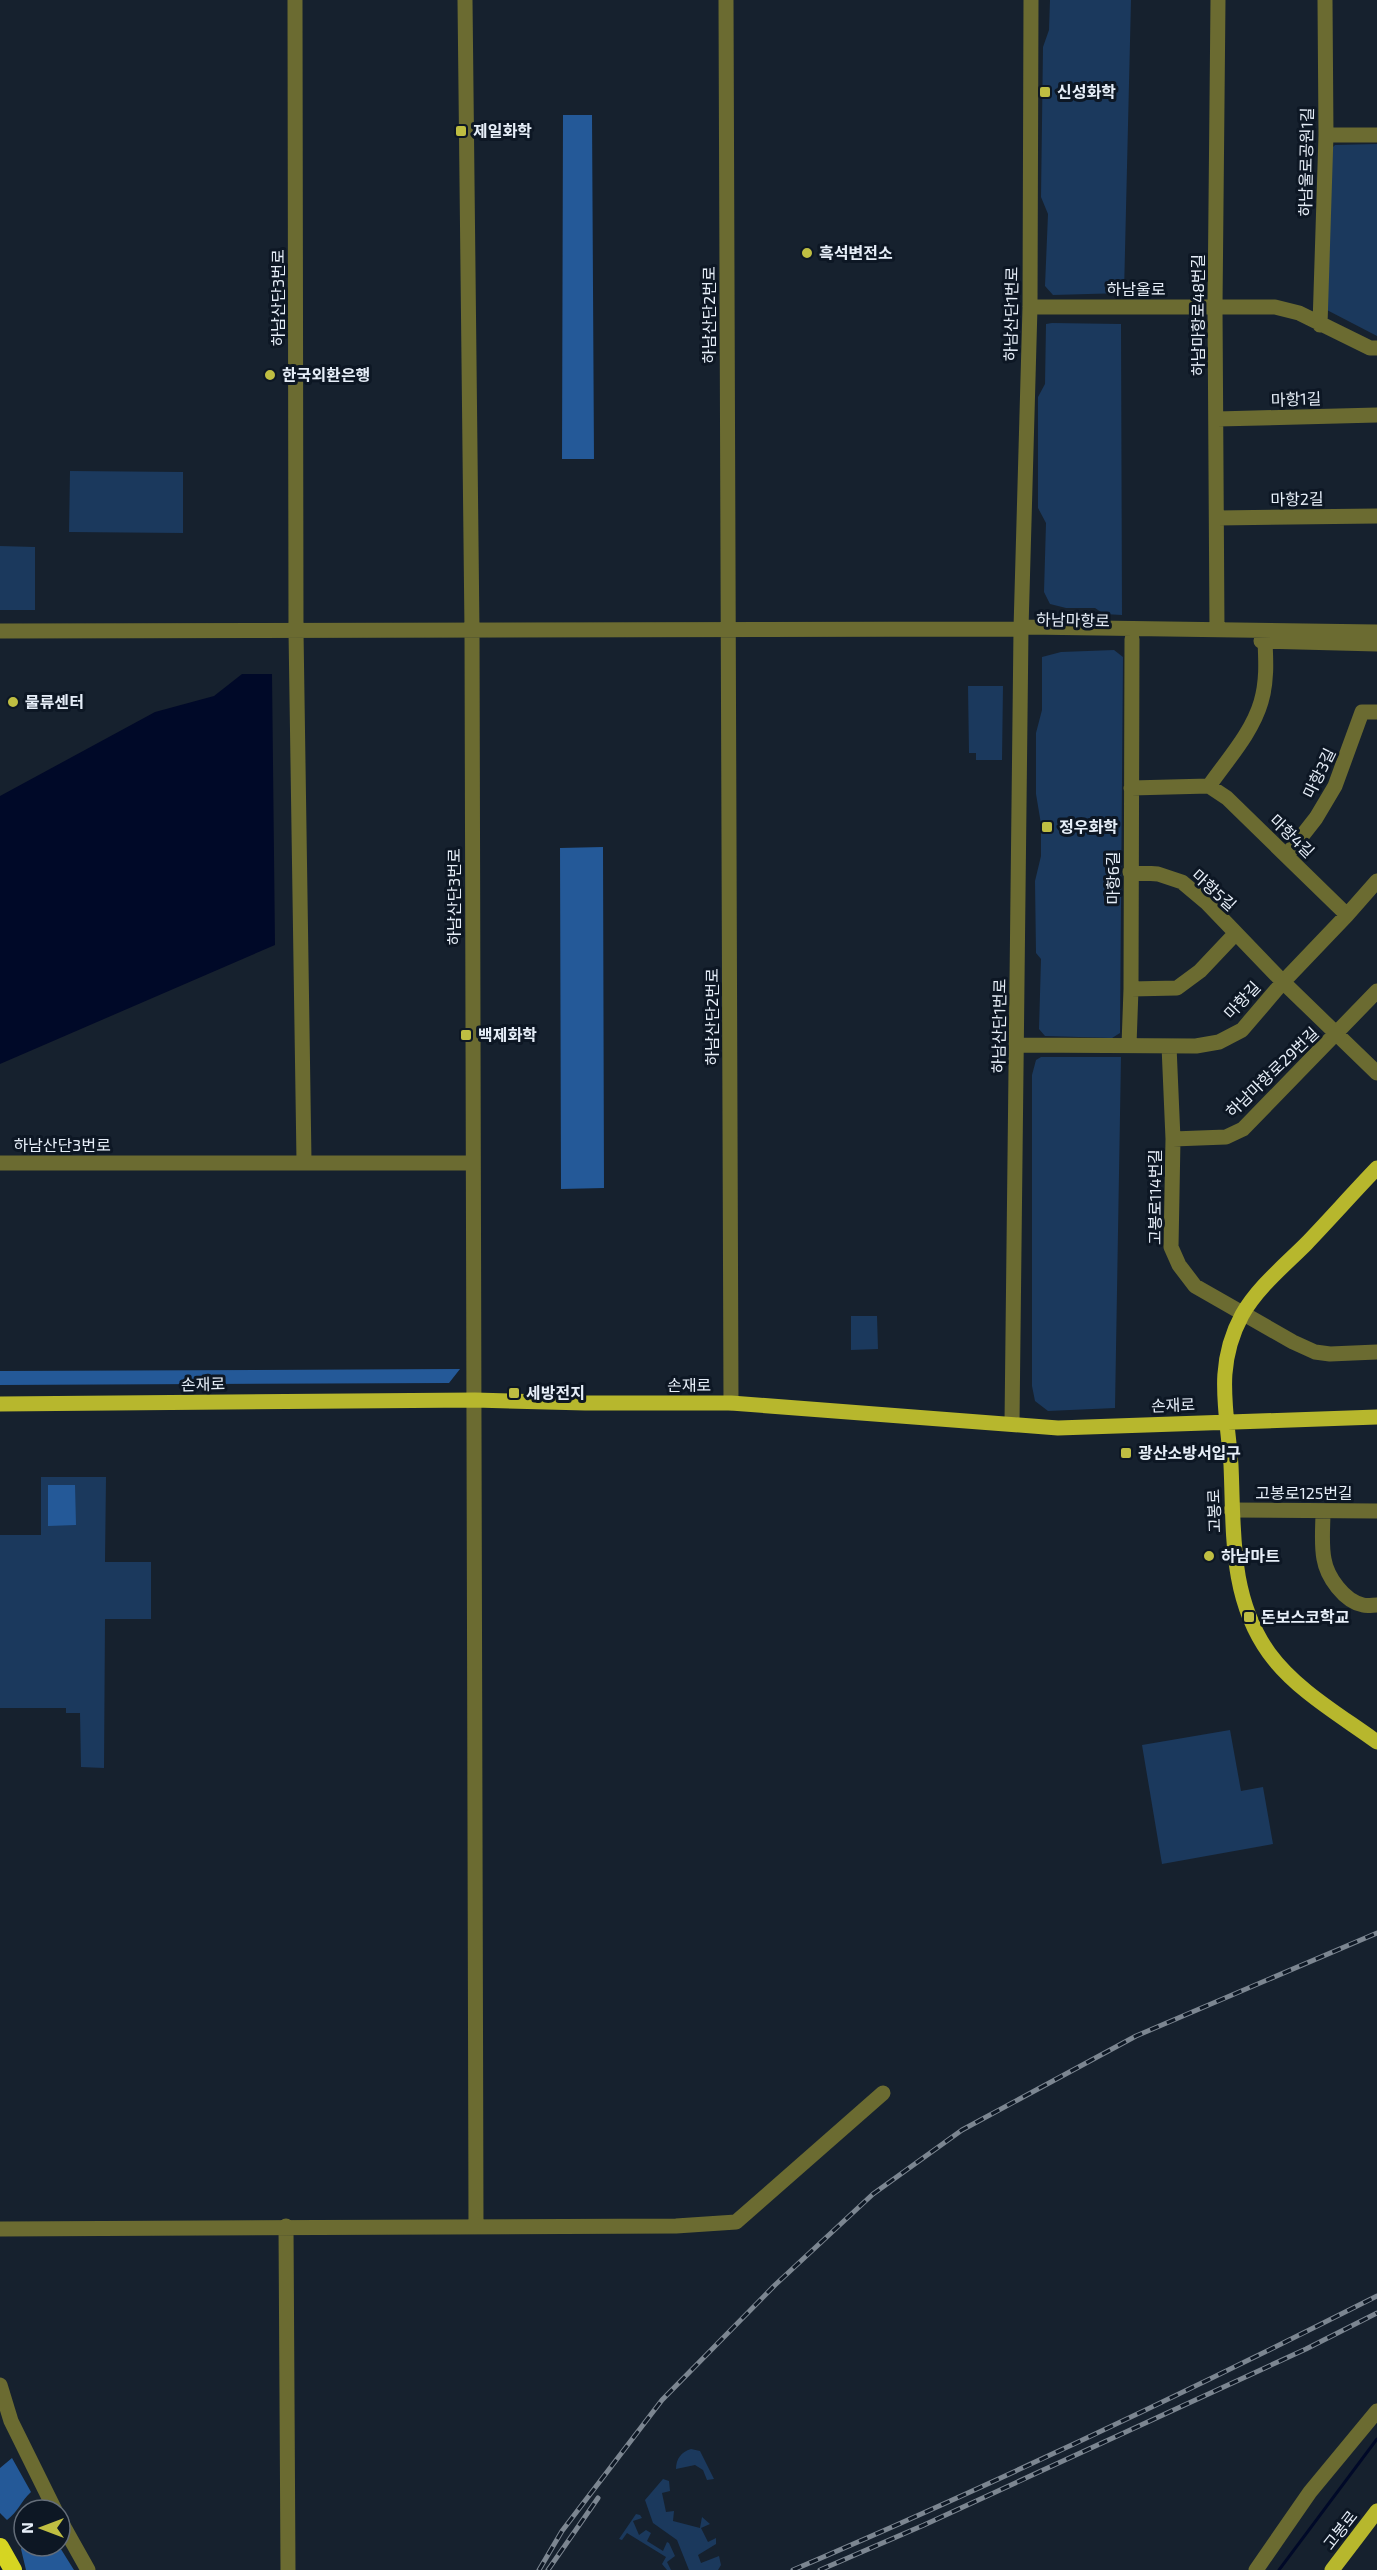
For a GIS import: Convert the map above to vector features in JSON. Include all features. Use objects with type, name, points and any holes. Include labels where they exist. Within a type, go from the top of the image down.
[{"type":"highway","points":[[0,2547],[14,2570]]},
{"type":"main road","name":"고봉로","points":[[1377,1168],[1271,1279],[1243,1313],[1234,1334],[1223,1377],[1235,1559],[1245,1606],[1268,1651],[1281,1668],[1305,1689],[1377,1742]]},
{"type":"main road","name":"손재로","points":[[0,1404],[475,1400],[731,1403],[1058,1428],[1377,1417]]},
{"type":"main road","name":"고봉로","points":[[1332,2570],[1377,2511]]},
{"type":"street","name":"하남산단3번로","points":[[295,0],[296,631],[304,1161]]},
{"type":"street","name":"하남산단3번로","points":[[465,0],[472,631],[476,2227]]},
{"type":"street","name":"하남산단2번로","points":[[726,0],[731,1403]]},
{"type":"street","name":"하남산단1번로","points":[[1012,1423],[1021,629],[1030,308],[1031,0]]},
{"type":"street","name":"하남마항로48번길","points":[[1217,630],[1215,307],[1218,0]]},
{"type":"street","name":"하남울로공원1길","points":[[1320,325],[1326,135],[1324,0]]},
{"type":"street","points":[[1326,135],[1377,135]]},
{"type":"street","name":"하남울로","points":[[1030,308],[1275,307],[1299,313],[1370,348],[1377,348]]},
{"type":"street","name":"마항1길","points":[[1217,419],[1377,415]]},
{"type":"street","name":"마항2길","points":[[1217,518],[1377,516]]},
{"type":"street","name":"하남마항로","points":[[1377,632],[1028,627],[1021,629],[1028,637],[1377,644]]},
{"type":"street","points":[[0,631],[1021,629]]},
{"type":"street","name":"마항6길","points":[[1129,1045],[1132,639]]},
{"type":"street","points":[[1131,788],[1209,786],[1253,722],[1261,702],[1266,676],[1265,641]]},
{"type":"street","name":"마항3길","points":[[1287,855],[1316,818],[1335,786],[1362,712],[1377,712]]},
{"type":"street","name":"마항4길","points":[[1209,786],[1227,798],[1347,915]]},
{"type":"street","name":"마항5길","points":[[1130,872],[1158,874],[1182,882],[1207,903],[1235,934],[1377,1073]]},
{"type":"street","name":"마항길","points":[[1017,1045],[1196,1046],[1219,1042],[1242,1030],[1283,982],[1377,881]]},
{"type":"street","name":"마항5길","points":[[1131,989],[1177,987],[1200,971],[1235,934]]},
{"type":"street","name":"하남마항로29번길","points":[[1173,1139],[1226,1137],[1243,1129],[1377,991]]},
{"type":"street","name":"고봉로114번길","points":[[1169,1046],[1173,1139],[1171,1247],[1179,1265],[1195,1286],[1293,1342],[1315,1352],[1377,1352]]},
{"type":"street","name":"하남산단3번로","points":[[0,1164],[304,1161],[472,1163]]},
{"type":"street","name":"고봉로125번길","points":[[1231,1510],[1377,1511]]},
{"type":"street","points":[[1323,1511],[1324,1559],[1329,1574],[1336,1586],[1350,1599],[1362,1605],[1377,1605]]},
{"type":"street","points":[[0,2229],[676,2226],[736,2222],[883,2093]]},
{"type":"street","points":[[286,2226],[288,2570]]},
{"type":"street","points":[[0,2385],[11,2421],[49,2498]]},
{"type":"street","points":[[1257,2570],[1310,2492],[1377,2411]]},
{"type":"street","points":[[72,2541],[88,2570]]},
{"type":"shaded area","points":[[1050,0],[1131,0],[1124,293],[1053,295],[1045,286],[1048,214],[1041,197],[1043,47],[1049,30]]},
{"type":"shaded area","points":[[563,115],[592,115],[594,459],[562,459]]},
{"type":"shaded area","points":[[1377,144],[1377,336],[1325,309],[1328,152],[1335,145]]},
{"type":"shaded area","points":[[1046,324],[1121,324],[1122,615],[1104,614],[1095,608],[1066,608],[1050,604],[1044,592],[1046,523],[1038,508],[1038,397],[1045,384]]},
{"type":"shaded area","points":[[70,471],[183,472],[183,533],[69,532]]},
{"type":"shaded area","points":[[0,546],[35,547],[35,610],[0,610]]},
{"type":"shaded area","points":[[1114,650],[1123,657],[1120,1033],[1112,1038],[1045,1036],[1039,1029],[1041,959],[1036,953],[1035,881],[1041,856],[1041,824],[1036,794],[1036,733],[1042,710],[1042,657],[1061,652]]},
{"type":"shaded area","points":[[242,674],[272,674],[275,945],[0,1064],[0,796],[155,712],[214,696]]},
{"type":"shaded area","points":[[968,686],[1003,686],[1002,760],[976,760],[976,753],[969,753]]},
{"type":"shaded area","points":[[603,847],[604,1188],[561,1189],[560,848]]},
{"type":"shaded area","points":[[1041,1057],[1121,1057],[1115,1408],[1048,1411],[1035,1401],[1032,1386],[1032,1075],[1036,1060]]},
{"type":"shaded area","points":[[851,1316],[877,1316],[878,1349],[851,1350]]},
{"type":"shaded area","points":[[460,1369],[449,1383],[0,1385],[0,1371]]},
{"type":"shaded area","points":[[41,1477],[106,1477],[105,1562],[151,1562],[151,1619],[105,1619],[104,1768],[81,1767],[80,1713],[66,1713],[66,1708],[0,1708],[0,1535],[41,1535]]},
{"type":"shaded area","points":[[48,1485],[75,1485],[76,1525],[48,1526]]},
{"type":"shaded area","points":[[1230,1730],[1241,1791],[1263,1787],[1273,1844],[1162,1864],[1142,1745]]},
{"type":"shaded area","points":[[691,2449],[700,2451],[714,2479],[707,2480],[703,2470],[695,2465],[676,2469],[680,2456]]},
{"type":"shaded area","points":[[12,2458],[31,2492],[26,2498],[12,2498],[12,2516],[7,2520],[0,2513],[0,2468]]},
{"type":"shaded area","points":[[663,2479],[669,2481],[670,2491],[662,2493],[666,2512],[674,2511],[673,2521],[700,2528],[702,2517],[710,2524],[701,2528],[708,2542],[716,2538],[716,2544],[698,2555],[701,2563],[719,2556],[721,2565],[718,2570],[689,2570],[677,2540],[653,2523],[645,2500]]},
{"type":"shaded area","points":[[636,2514],[642,2518],[633,2521],[639,2535],[646,2530],[651,2533],[647,2541],[663,2551],[667,2542],[669,2543],[675,2556],[667,2562],[671,2570],[667,2570],[662,2564],[666,2557],[627,2533],[622,2540],[619,2539]]},
{"type":"shaded area","points":[[23,2558],[66,2558],[74,2570],[26,2570]]},
{"type":"waterway","points":[[1279,2570],[1377,2439]]},
{"type":"railway","points":[[539,2570],[562,2531],[662,2400],[775,2285],[873,2194],[962,2130],[1136,2036],[1377,1933]]},
{"type":"railway","points":[[793,2570],[1087,2438],[1377,2296]]},
{"type":"railway","points":[[820,2570],[924,2525],[1306,2349],[1377,2313]]},
{"type":"railway","points":[[548,2570],[598,2498]]},
{"type":"place","name":"신성화학","points":[[1045,92]]},
{"type":"place","name":"제일화학","points":[[461,131]]},
{"type":"place","name":"흑석변전소","points":[[807,253]]},
{"type":"place","name":"한국외환은행","points":[[270,375]]},
{"type":"place","name":"물류센터","points":[[13,702]]},
{"type":"place","name":"정우화학","points":[[1047,827]]},
{"type":"place","name":"백제화학","points":[[466,1035]]},
{"type":"place","name":"세방전지","points":[[514,1393]]},
{"type":"place","name":"광산소방서입구","points":[[1126,1453]]},
{"type":"place","name":"하남마트","points":[[1209,1556]]},
{"type":"place","name":"돈보스코학교","points":[[1249,1617]]}]
